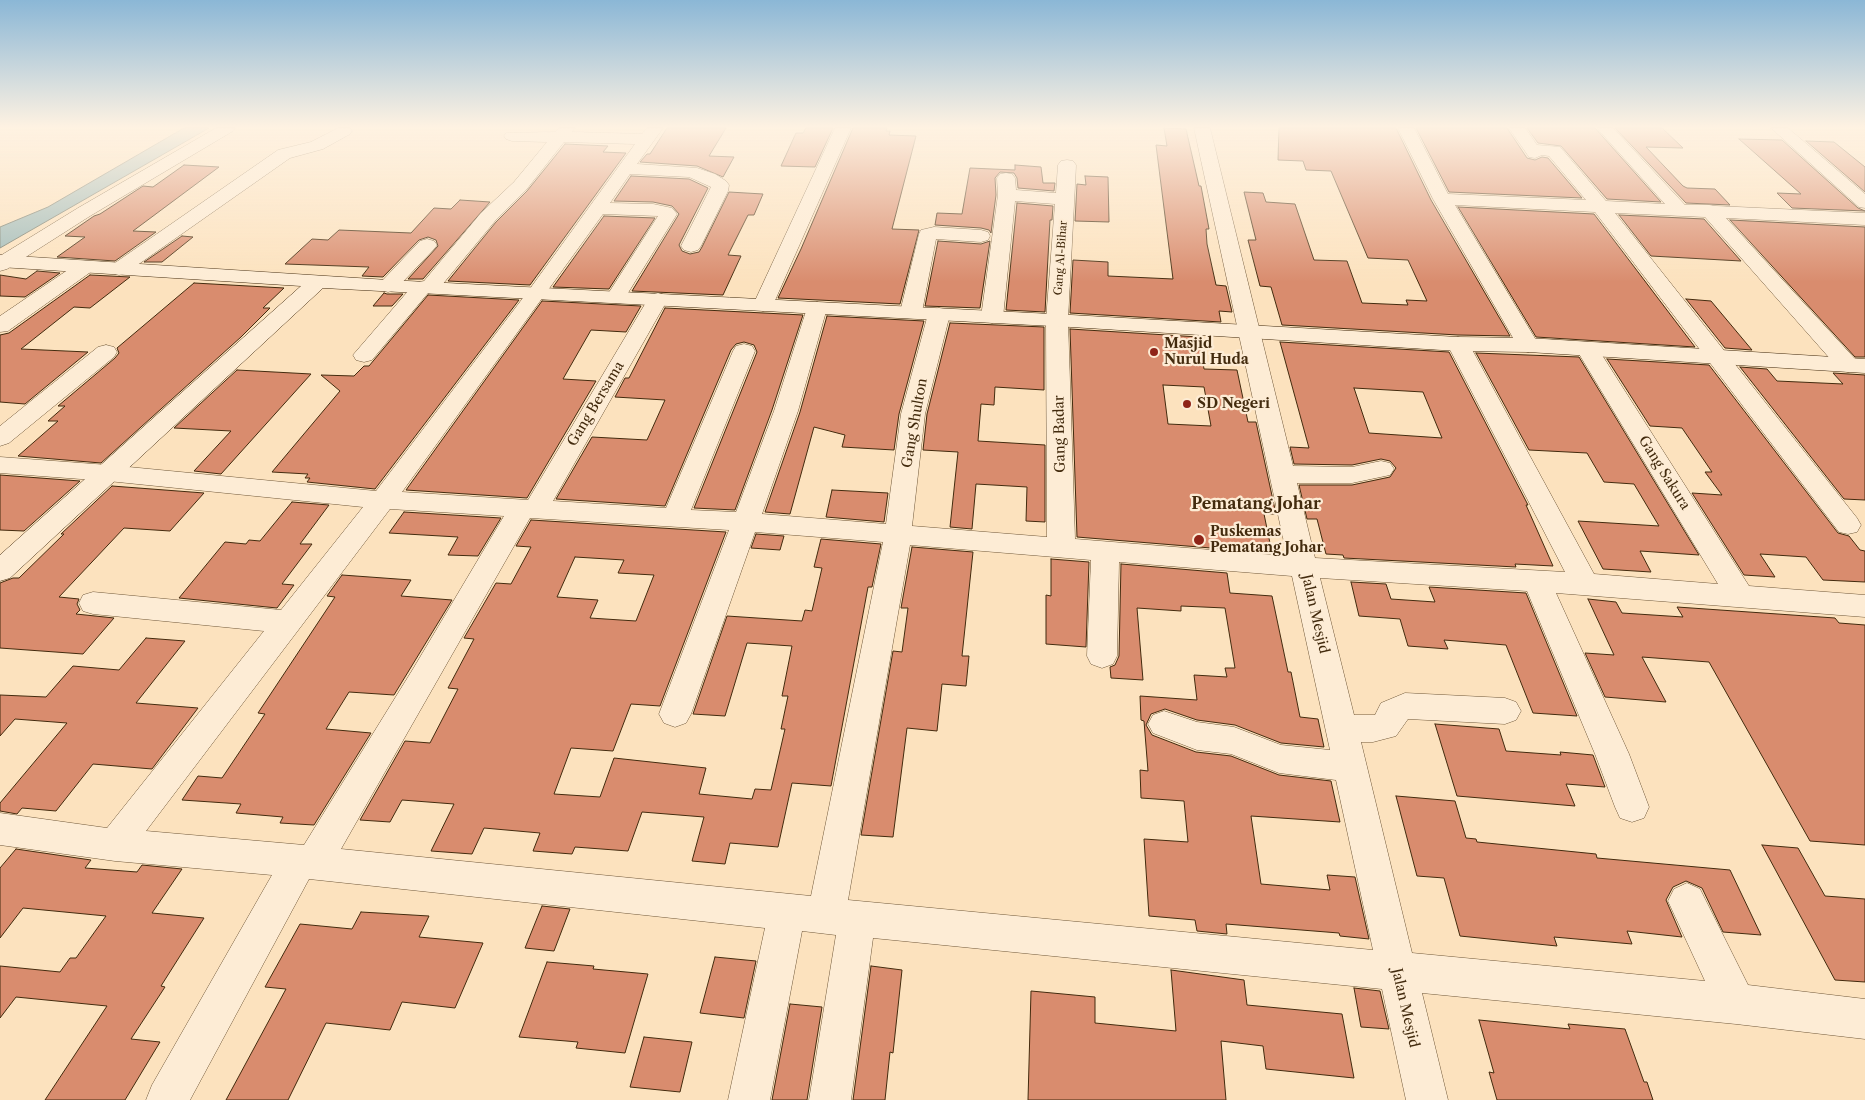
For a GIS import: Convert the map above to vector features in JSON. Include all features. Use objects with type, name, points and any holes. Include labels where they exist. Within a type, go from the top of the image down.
[{"type":"street","points":[[2,262],[140,179]]},
{"type":"street","points":[[119,269],[248,179]]},
{"type":"street","points":[[364,355],[488,217],[525,179]]},
{"type":"street","points":[[116,845],[383,500],[619,179]]},
{"type":"street","points":[[691,246],[719,191],[720,186],[711,179]]},
{"type":"street","points":[[763,305],[820,179]]},
{"type":"street","name":"Gang Al-Bihar","points":[[1057,320],[1066,179]]},
{"type":"street","name":"Jalan Mesjid","points":[[1214,179],[1427,1100]]},
{"type":"street","points":[[1432,179],[1528,345]]},
{"type":"street","points":[[1578,179],[1720,357],[1848,525]]},
{"type":"street","points":[[1652,179],[1679,209]]},
{"type":"street","points":[[1837,179],[1865,204]]},
{"type":"street","points":[[992,317],[1007,187],[1064,199]]},
{"type":"street","points":[[1442,199],[1710,210],[1865,219]]},
{"type":"street","points":[[598,208],[654,210],[668,214],[616,297]]},
{"type":"street","points":[[1710,210],[1856,365]]},
{"type":"street","points":[[911,312],[928,234],[981,236]]},
{"type":"street","points":[[388,286],[427,245]]},
{"type":"street","points":[[2,262],[388,286],[911,312],[1458,344],[1528,345],[1856,365]]},
{"type":"street","points":[[0,326],[84,267]]},
{"type":"street","points":[[0,571],[319,281]]},
{"type":"street","name":"Gang Bersama","points":[[167,1100],[306,862],[424,678],[658,299]]},
{"type":"street","points":[[676,714],[786,410],[817,308]]},
{"type":"street","name":"Gang Shulton","points":[[830,1100],[841,917],[898,533],[913,414],[939,314]]},
{"type":"street","name":"Gang Badar","points":[[1057,320],[1061,547]]},
{"type":"street","points":[[1458,344],[1585,584]]},
{"type":"street","name":"Gang Sakura","points":[[1586,349],[1741,597]]},
{"type":"street","points":[[675,517],[744,351]]},
{"type":"street","points":[[0,438],[106,352]]},
{"type":"street","points":[[0,465],[108,473],[383,500],[747,522],[1304,567],[1585,584],[1865,606]]},
{"type":"street","points":[[1282,474],[1352,475],[1381,469]]},
{"type":"street","points":[[1102,656],[1105,551]]},
{"type":"street","points":[[1537,581],[1612,754],[1632,807]]},
{"type":"street","points":[[93,603],[289,622]]},
{"type":"street","points":[[1341,728],[1373,729],[1385,727],[1390,721],[1392,712],[1405,706],[1505,711]]},
{"type":"street","points":[[1164,724],[1197,736],[1234,741],[1279,759],[1350,767]]},
{"type":"street","points":[[0,829],[116,845],[306,862],[787,912],[1736,1004],[1865,1019]]},
{"type":"street","points":[[1687,901],[1736,1004]]},
{"type":"street","points":[[749,1100],[787,912]]},
{"type":"water","points":[[96,179],[120,179],[0,248],[0,227],[48,207]]},
{"type":"building","points":[[164,179],[202,179],[133,231],[156,232],[115,261],[57,257],[85,237],[65,236],[143,186],[153,187]]},
{"type":"building","points":[[536,179],[607,179],[530,285],[448,281],[496,222]]},
{"type":"building","points":[[629,179],[690,179],[708,188],[679,245],[682,251],[690,254],[699,252],[729,192],[763,194],[754,215],[748,215],[728,255],[741,256],[723,295],[632,291],[679,214],[672,206],[653,202],[614,201]]},
{"type":"building","points":[[831,179],[905,179],[892,229],[919,230],[900,304],[778,298]]},
{"type":"building","points":[[968,179],[995,179],[996,195],[991,233],[989,230],[981,228],[935,225],[937,213],[962,214]]},
{"type":"building","points":[[1017,179],[1043,179],[1043,183],[1055,183],[1054,191],[1018,188]]},
{"type":"building","points":[[1085,179],[1108,179],[1109,222],[1075,221],[1077,184],[1086,185]]},
{"type":"building","points":[[1160,179],[1197,179],[1199,186],[1201,186],[1209,229],[1206,229],[1207,244],[1216,285],[1226,286],[1232,312],[1219,311],[1221,322],[1070,313],[1073,260],[1108,262],[1108,276],[1173,279]]},
{"type":"building","points":[[1335,179],[1421,179],[1510,336],[1458,335],[1282,325],[1271,287],[1260,286],[1248,240],[1256,240],[1244,192],[1263,193],[1266,202],[1295,204],[1314,260],[1347,261],[1362,303],[1408,305],[1406,300],[1427,301],[1408,260],[1368,258]]},
{"type":"building","points":[[1442,179],[1566,179],[1582,198],[1449,192]]},
{"type":"building","points":[[1590,179],[1641,179],[1661,202],[1607,199]]},
{"type":"building","points":[[1664,179],[1677,179],[1687,188],[1715,189],[1730,205],[1686,203]]},
{"type":"building","points":[[1784,179],[1826,179],[1858,208],[1865,211],[1792,208],[1777,193],[1801,194]]},
{"type":"building","points":[[1850,179],[1865,179],[1865,192]]},
{"type":"building","points":[[460,200],[490,202],[423,279],[408,279],[438,246],[436,240],[428,237],[419,240],[383,277],[362,276],[369,267],[285,264],[312,239],[328,240],[339,230],[411,233],[434,208],[451,209]]},
{"type":"building","points":[[1017,203],[1053,206],[1052,220],[1050,220],[1045,312],[1006,310]]},
{"type":"building","points":[[1458,207],[1594,214],[1695,347],[1536,337]]},
{"type":"building","points":[[1619,215],[1704,219],[1741,261],[1651,256]]},
{"type":"building","points":[[604,216],[655,218],[609,289],[553,287]]},
{"type":"building","points":[[1730,220],[1865,227],[1865,357],[1855,357]]},
{"type":"building","points":[[182,236],[193,237],[162,262],[144,262]]},
{"type":"building","points":[[938,241],[981,244],[990,241],[980,308],[925,306]]},
{"type":"building","points":[[37,271],[60,273],[25,297],[0,296],[0,275],[26,279]]},
{"type":"building","points":[[90,275],[130,277],[90,308],[74,307],[21,349],[88,352],[25,404],[0,402],[0,335],[9,333]]},
{"type":"building","points":[[194,283],[284,288],[263,308],[270,308],[241,337],[101,463],[18,456],[58,421],[48,421],[65,406],[58,406],[115,358],[119,353],[117,348]]},
{"type":"building","points":[[384,293],[403,294],[392,306],[373,306]]},
{"type":"building","points":[[428,295],[519,300],[375,489],[307,482],[310,478],[305,478],[308,474],[272,472],[340,391],[321,375],[354,376],[364,366],[369,366]]},
{"type":"building","points":[[1686,299],[1711,301],[1752,350],[1725,348]]},
{"type":"building","points":[[542,301],[641,306],[626,332],[591,330],[563,379],[596,381],[527,498],[406,490]]},
{"type":"building","points":[[665,308],[803,315],[772,410],[735,510],[694,508],[757,352],[754,345],[744,342],[736,344],[731,350],[665,506],[556,499],[592,437],[647,440],[665,400],[615,397],[625,378],[629,378]]},
{"type":"building","points":[[827,316],[924,321],[899,414],[894,450],[842,447],[845,435],[814,427],[790,514],[765,512],[800,412]]},
{"type":"building","points":[[950,323],[1044,327],[1044,390],[995,387],[994,405],[981,404],[978,441],[1045,445],[1045,522],[1026,521],[1027,487],[976,484],[972,529],[950,527],[958,452],[923,450],[927,414]]},
{"type":"building","points":[[1070,329],[1199,337],[1204,369],[1237,370],[1248,422],[1256,422],[1276,514],[1264,514],[1272,553],[1077,537]],"holes":[[[1163,385],[1204,387],[1211,426],[1168,424]]]},
{"type":"building","points":[[1280,342],[1449,352],[1528,505],[1526,505],[1553,566],[1515,564],[1516,567],[1344,558],[1343,555],[1326,554],[1317,519],[1307,519],[1299,485],[1352,485],[1390,477],[1396,468],[1390,461],[1381,459],[1352,465],[1294,464],[1290,447],[1309,448]],"holes":[[[1354,388],[1423,392],[1442,438],[1369,433]]]},
{"type":"building","points":[[1476,353],[1579,357],[1699,555],[1640,551],[1651,572],[1603,569],[1578,521],[1659,526],[1634,484],[1604,482],[1587,453],[1529,450]]},
{"type":"building","points":[[1607,359],[1709,365],[1838,533],[1849,536],[1860,550],[1865,551],[1865,582],[1823,580],[1806,557],[1760,554],[1775,577],[1744,575],[1692,493],[1722,495],[1705,472],[1712,472],[1682,428],[1650,426]]},
{"type":"building","points":[[1740,367],[1767,369],[1777,381],[1843,384],[1833,373],[1865,375],[1865,500],[1844,499]]},
{"type":"building","points":[[237,370],[311,374],[221,474],[194,471],[231,431],[174,428]]},
{"type":"building","points":[[0,475],[80,481],[24,531],[0,530]]},
{"type":"building","points":[[112,486],[204,493],[170,531],[124,528],[59,597],[79,599],[77,604],[80,610],[76,614],[114,618],[83,654],[0,648],[0,583],[13,578],[19,578],[64,534],[61,534]]},
{"type":"building","points":[[832,490],[888,493],[884,522],[826,517]]},
{"type":"building","points":[[292,502],[329,505],[300,544],[312,544],[282,584],[294,585],[277,608],[179,598],[225,542],[246,544],[249,540],[260,541]]},
{"type":"building","points":[[404,512],[501,518],[478,556],[448,555],[458,537],[389,533]]},
{"type":"building","points":[[531,520],[726,532],[660,706],[631,704],[613,751],[571,748],[554,794],[600,797],[614,758],[706,768],[699,794],[752,799],[755,789],[771,790],[785,729],[781,729],[788,696],[782,696],[792,646],[747,643],[725,716],[693,714],[727,616],[802,621],[805,610],[812,611],[822,568],[814,567],[821,539],[881,544],[872,587],[868,587],[831,786],[792,783],[778,847],[730,843],[725,864],[692,861],[704,817],[642,812],[628,851],[575,847],[572,854],[533,851],[540,833],[484,828],[472,854],[431,851],[454,804],[402,800],[390,822],[360,820],[405,741],[430,743],[458,689],[448,688],[474,639],[464,638],[496,583],[511,584],[531,547],[516,546]],"holes":[[[575,557],[624,560],[618,573],[654,575],[636,621],[590,618],[598,600],[557,597]]]},
{"type":"building","points":[[756,534],[784,536],[780,550],[751,548]]},
{"type":"building","points":[[912,547],[973,552],[962,656],[969,656],[966,686],[942,684],[937,731],[907,728],[893,837],[861,835],[893,651],[902,652],[908,608],[901,608]]},
{"type":"building","points":[[1051,559],[1089,562],[1086,647],[1046,644],[1046,595],[1051,596]]},
{"type":"building","points":[[1121,564],[1227,573],[1230,593],[1272,596],[1288,672],[1291,672],[1300,717],[1318,719],[1324,747],[1281,743],[1235,725],[1197,720],[1165,709],[1151,714],[1146,725],[1152,735],[1196,752],[1231,756],[1279,775],[1331,781],[1340,822],[1251,816],[1261,884],[1330,890],[1327,875],[1355,877],[1369,939],[1340,936],[1339,933],[1226,924],[1227,934],[1197,931],[1195,920],[1149,916],[1144,839],[1188,842],[1184,801],[1141,798],[1140,770],[1148,771],[1144,721],[1141,720],[1140,696],[1197,700],[1194,675],[1227,677],[1225,668],[1235,668],[1225,608],[1181,606],[1181,611],[1137,608],[1143,680],[1111,678],[1110,667],[1115,665],[1119,656]]},
{"type":"building","points":[[342,575],[411,580],[401,596],[452,600],[394,695],[349,692],[326,729],[371,733],[314,825],[280,823],[283,817],[236,813],[241,804],[182,800],[198,776],[222,778],[265,714],[258,713],[335,597],[327,596]]},
{"type":"building","points":[[1351,582],[1386,584],[1391,599],[1435,602],[1429,587],[1526,593],[1577,716],[1533,713],[1506,645],[1444,640],[1448,649],[1408,646],[1400,619],[1359,616]]},
{"type":"building","points":[[1588,599],[1616,602],[1622,613],[1683,617],[1677,607],[1835,618],[1839,623],[1865,625],[1865,845],[1810,841],[1709,662],[1642,657],[1666,702],[1605,697],[1585,653],[1614,655]]},
{"type":"building","points":[[146,638],[185,641],[136,703],[198,708],[152,769],[93,764],[56,811],[22,808],[17,814],[0,811],[0,803],[67,723],[15,719],[0,736],[0,695],[46,697],[73,666],[119,670]]},
{"type":"building","points":[[1435,724],[1499,729],[1506,751],[1593,755],[1605,787],[1566,784],[1575,806],[1457,796]]},
{"type":"building","points":[[1396,796],[1455,801],[1466,838],[1476,839],[1477,842],[1596,854],[1597,858],[1730,870],[1761,935],[1723,932],[1702,888],[1686,881],[1673,887],[1666,900],[1682,937],[1627,931],[1632,944],[1554,937],[1557,946],[1460,936],[1444,878],[1417,876]]},
{"type":"building","points":[[1762,845],[1798,848],[1825,896],[1865,899],[1865,982],[1835,980]]},
{"type":"building","points":[[16,849],[91,860],[85,868],[137,872],[142,865],[182,869],[152,913],[204,918],[161,986],[165,987],[131,1039],[160,1042],[125,1100],[45,1100],[107,1006],[16,997],[0,1018],[0,966],[60,972],[70,958],[76,958],[106,916],[23,908],[0,938],[0,868]]},
{"type":"building","points":[[542,906],[570,909],[554,951],[525,948]]},
{"type":"building","points":[[361,912],[429,916],[419,937],[483,943],[455,1008],[402,1002],[390,1030],[326,1023],[288,1100],[226,1100],[286,989],[265,987],[300,924],[352,929]]},
{"type":"building","points":[[715,957],[756,961],[744,1018],[700,1013]]},
{"type":"building","points":[[547,962],[594,966],[593,969],[648,974],[625,1053],[576,1048],[578,1042],[519,1037]]},
{"type":"building","points":[[871,966],[902,970],[893,1053],[890,1052],[885,1100],[853,1100]]},
{"type":"building","points":[[1171,970],[1244,980],[1247,1005],[1342,1014],[1354,1078],[1266,1069],[1263,1046],[1221,1041],[1226,1100],[1028,1100],[1031,991],[1095,997],[1095,1023],[1176,1031]]},
{"type":"building","points":[[1354,988],[1380,991],[1389,1029],[1361,1027]]},
{"type":"building","points":[[790,1004],[822,1007],[807,1100],[772,1100]]},
{"type":"building","points":[[1479,1020],[1570,1029],[1568,1024],[1625,1029],[1644,1082],[1647,1082],[1653,1100],[1497,1100],[1489,1072],[1494,1073]]},
{"type":"building","points":[[644,1037],[692,1042],[680,1092],[630,1087]]},
{"type":"place","name":"Masjid Nurul Huda","points":[[1154,352]]},
{"type":"place","name":"SD Negeri","points":[[1187,404]]},
{"type":"place","name":"Puskemas Pematang Johar","points":[[1199,540]]},
{"type":"district","name":"Pematang Johar","points":[[1256,504]]}]
